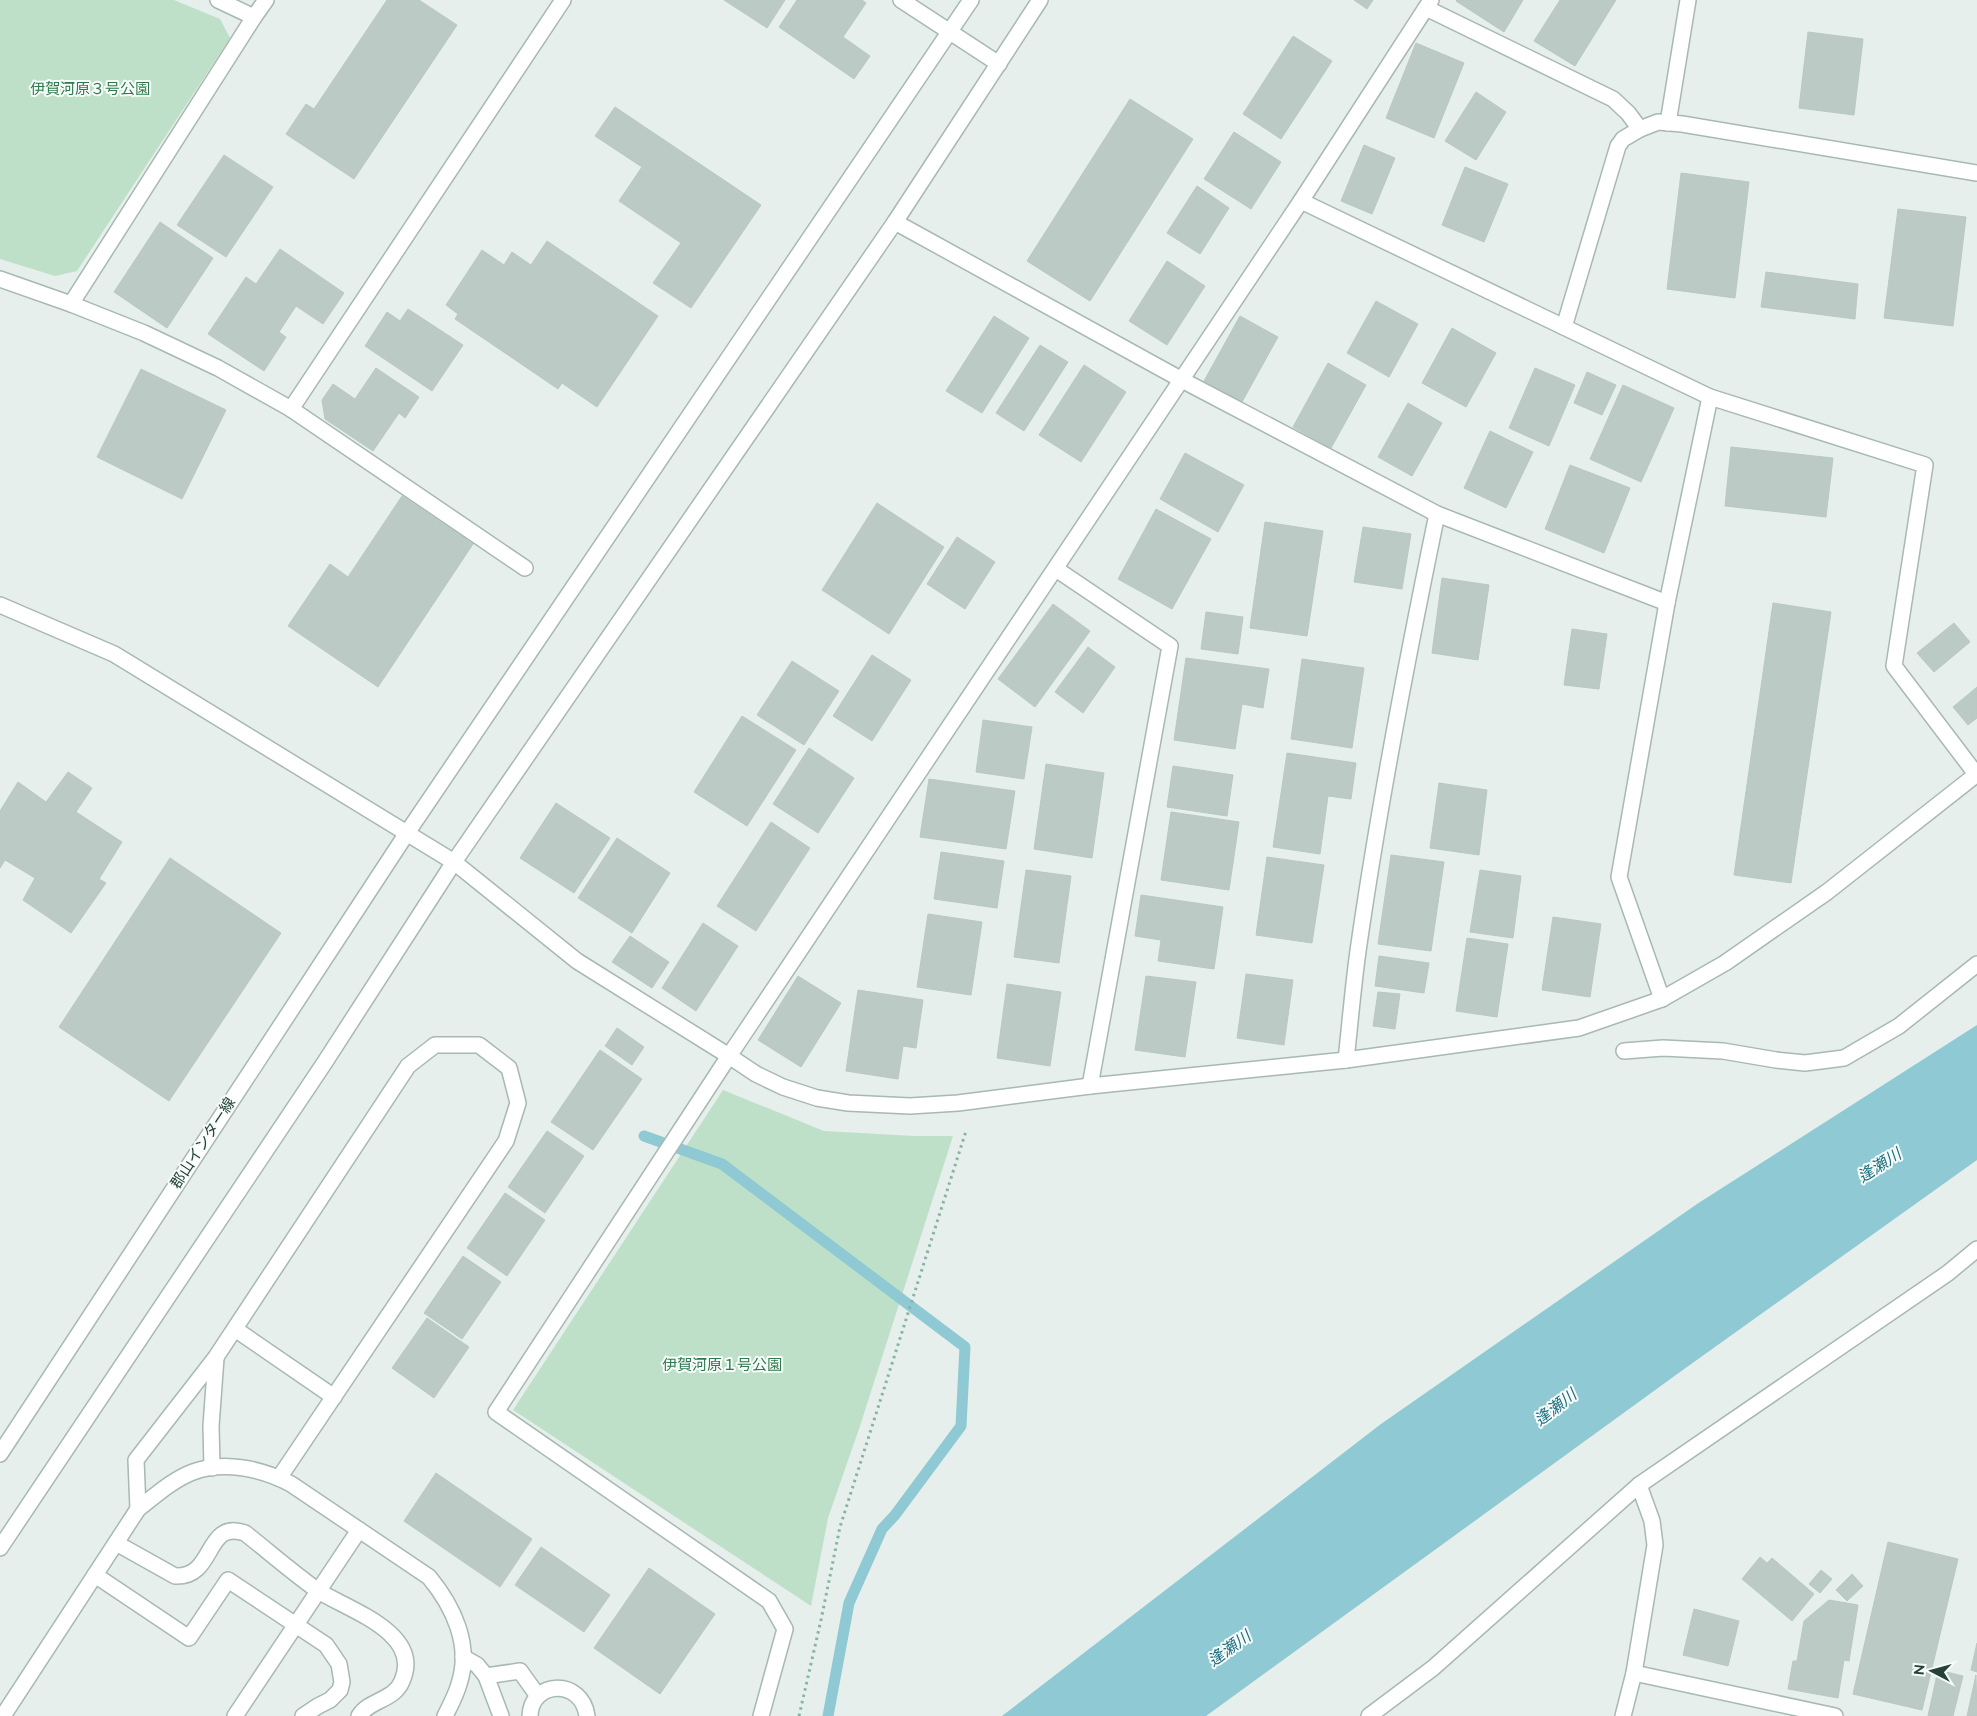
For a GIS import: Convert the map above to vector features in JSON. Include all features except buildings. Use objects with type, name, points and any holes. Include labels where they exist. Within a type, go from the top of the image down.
[{"type":"street","points":[[218,0],[254,17]]},
{"type":"street","points":[[71,304],[266,0]]},
{"type":"street","points":[[291,409],[563,0]]},
{"type":"street","points":[[901,0],[998,64]]},
{"type":"street","name":"郡山インター線","points":[[0,1454],[407,833],[971,0]]},
{"type":"street","points":[[0,1546],[325,1062],[454,862],[895,222],[1040,0]]},
{"type":"street","points":[[1668,123],[1688,0]]},
{"type":"street","points":[[761,1716],[785,1629],[769,1601],[496,1412],[729,1056],[1182,380],[1429,4],[1613,99],[1628,112],[1640,129]]},
{"type":"street","points":[[1564,327],[1618,146],[1623,139],[1640,129],[1658,122],[1977,173]]},
{"type":"street","points":[[0,605],[114,654],[454,862],[577,961],[756,1074],[783,1087],[817,1098],[848,1103],[910,1106],[958,1103],[1090,1086],[1346,1060],[1579,1028],[1662,999],[1725,963],[1827,892],[1977,774],[1894,666],[1925,464],[1710,397],[1301,201]]},
{"type":"street","points":[[895,222],[1182,380],[1436,514],[1667,603]]},
{"type":"street","points":[[0,279],[71,304],[144,333],[210,364],[291,409],[525,568]]},
{"type":"street","points":[[1662,999],[1619,877],[1667,603],[1710,397]]},
{"type":"street","points":[[1346,1060],[1358,953],[1375,842],[1402,685],[1436,514]]},
{"type":"street","points":[[1056,569],[1170,646],[1090,1086]]},
{"type":"street","points":[[1624,1051],[1663,1048],[1723,1051],[1805,1063],[1844,1058],[1899,1026],[1977,964]]},
{"type":"street","points":[[138,1509],[136,1460],[216,1357],[408,1066],[435,1045],[480,1045],[509,1068],[518,1103],[506,1141],[279,1478]]},
{"type":"street","points":[[1369,1716],[1433,1668],[1640,1485],[1948,1273],[1977,1249]]},
{"type":"street","points":[[235,1329],[334,1396]]},
{"type":"street","points":[[212,1468],[211,1426],[216,1357]]},
{"type":"street","points":[[5,1715],[138,1509],[167,1486],[194,1472],[223,1466],[269,1473],[279,1478],[429,1577],[441,1592],[454,1614],[462,1636],[463,1657],[460,1682],[445,1716]]},
{"type":"street","points":[[1624,1716],[1634,1673],[1655,1545],[1652,1521],[1640,1485]]},
{"type":"street","points":[[116,1543],[175,1576],[185,1577],[197,1571],[220,1535],[230,1530],[236,1530],[244,1534],[318,1591],[356,1610],[384,1627],[403,1653],[406,1672],[399,1688],[388,1697],[374,1702],[359,1716]]},
{"type":"street","points":[[235,1716],[359,1530]]},
{"type":"street","points":[[95,1575],[189,1638],[228,1580],[326,1645],[339,1664],[341,1673],[340,1690],[330,1700],[303,1716]]},
{"type":"street","points":[[463,1657],[477,1665],[486,1676],[502,1716]]},
{"type":"street","points":[[486,1676],[520,1671],[538,1696]]},
{"type":"street","points":[[1634,1673],[1835,1716]]},
{"type":"street","points":[[530,1716],[533,1703],[538,1696],[546,1690],[555,1688],[564,1688],[580,1698],[585,1706],[586,1716]]},
{"type":"path","points":[[799,1716],[840,1527],[968,1124]]},
{"type":"green space","name":"伊賀河原３号公園","points":[[0,0],[174,0],[220,19],[230,38],[77,271],[55,276],[0,259]]},
{"type":"green space","name":"伊賀河原１号公園","points":[[723,1090],[824,1131],[914,1136],[953,1136],[860,1426],[828,1518],[811,1606],[513,1410]]},
{"type":"water","name":"逢瀬川","points":[[1977,1025],[1977,1160],[1680,1372],[1206,1716],[1002,1716],[1381,1424],[1697,1204]]},
{"type":"waterway","points":[[644,1136],[722,1164],[965,1347],[961,1426],[895,1515],[882,1529],[849,1603],[828,1716]]}]
